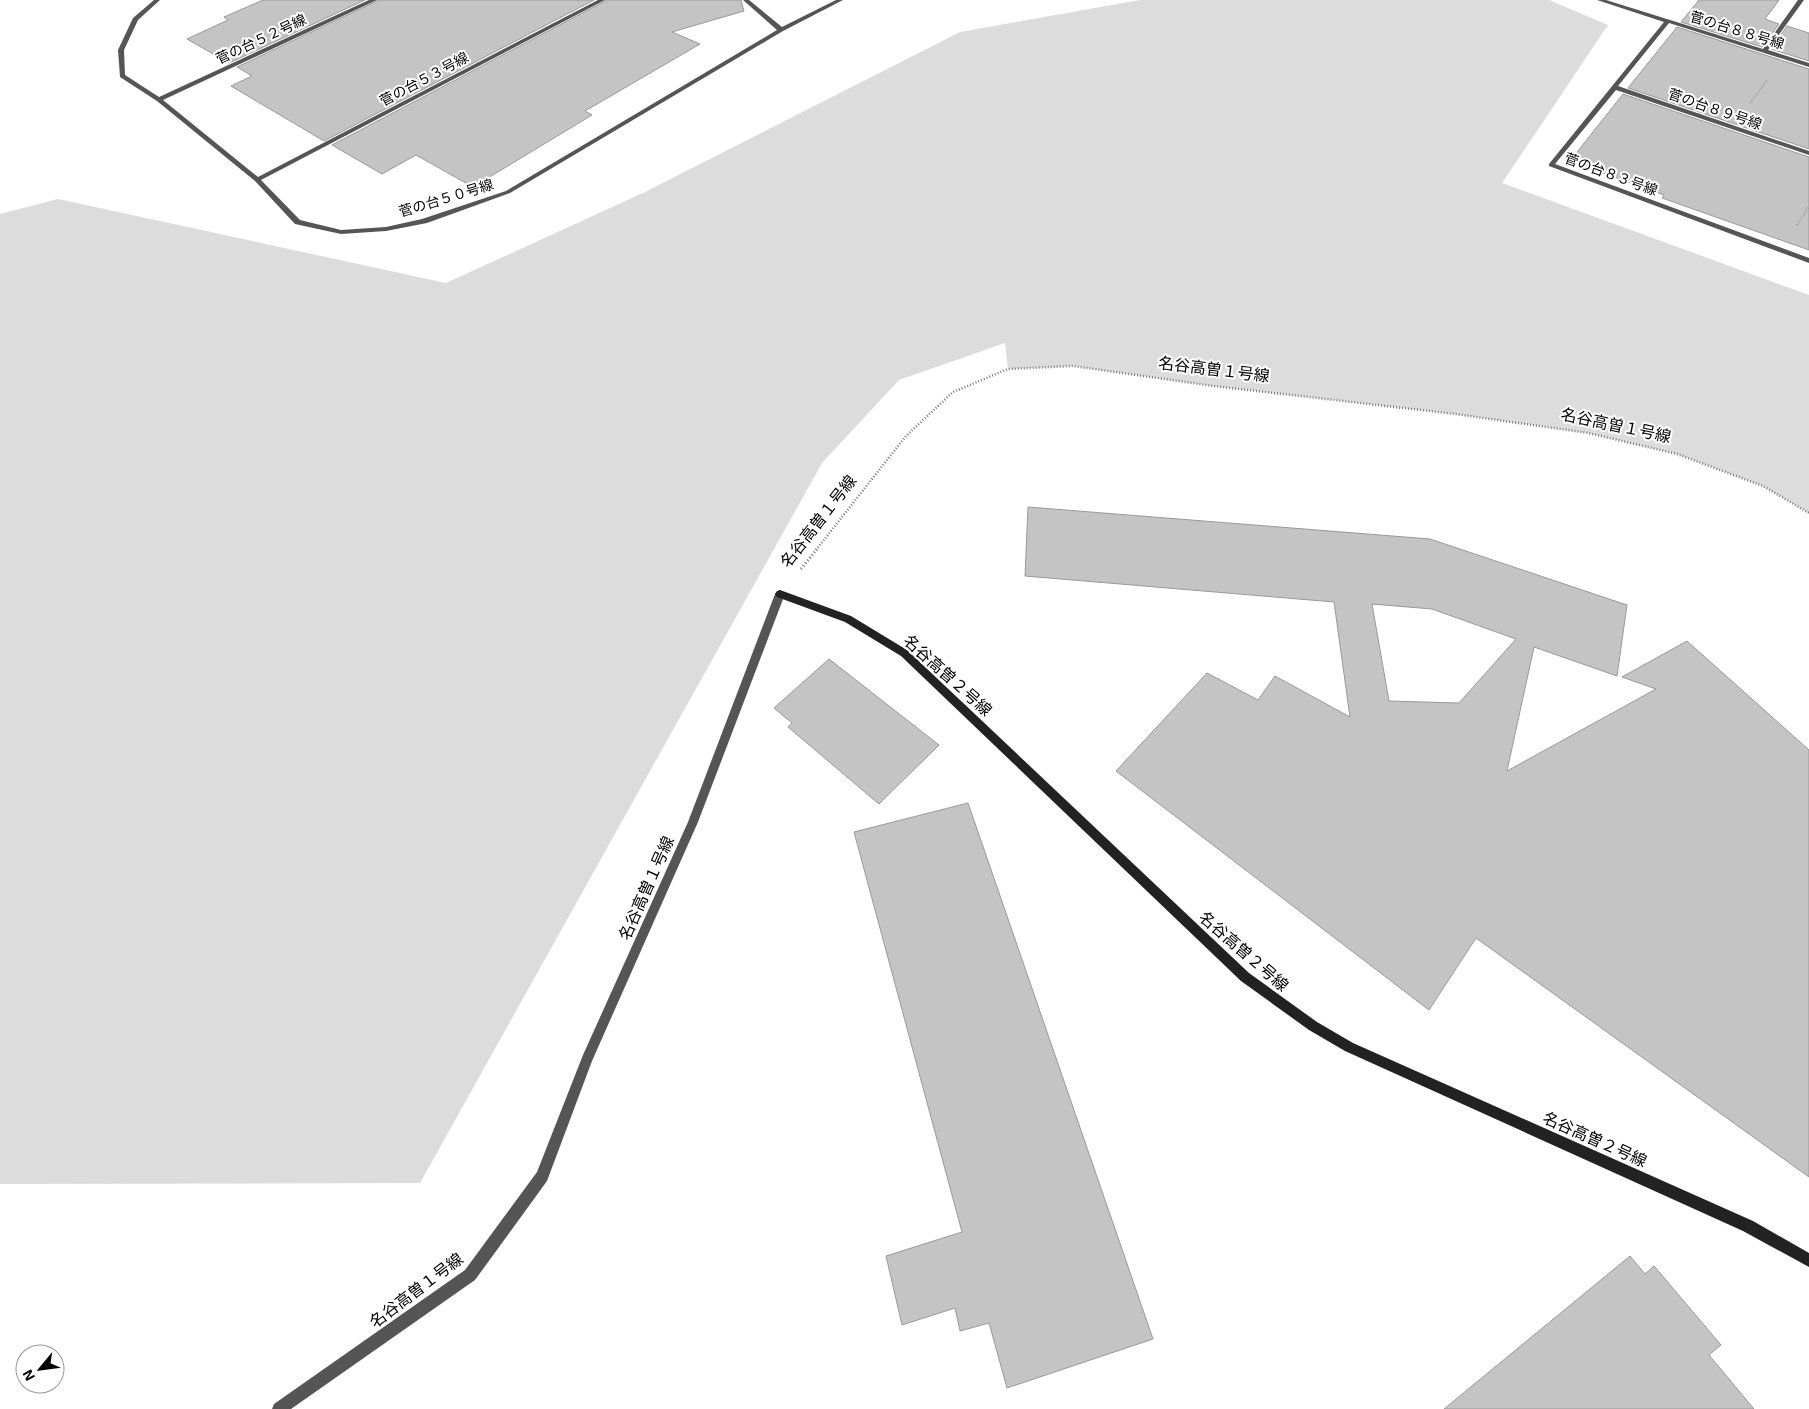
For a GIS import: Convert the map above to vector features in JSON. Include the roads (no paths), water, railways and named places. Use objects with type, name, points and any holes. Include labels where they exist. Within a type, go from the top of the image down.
[{"type":"street","name":"菅の台５０号線","points":[[157,0],[135,19],[121,50],[122,76],[159,100],[257,180],[298,222],[341,232],[386,229],[424,221],[508,192],[781,30],[840,0]]},
{"type":"street","name":"菅の台５２号線","points":[[159,100],[374,0]]},
{"type":"street","name":"菅の台５３号線","points":[[257,180],[602,0]]},
{"type":"street","points":[[746,0],[781,30]]},
{"type":"street","name":"菅の台８８号線","points":[[1600,0],[1809,65]]},
{"type":"street","points":[[1765,51],[1801,0]]},
{"type":"street","name":"菅の台８３号線","points":[[1668,21],[1551,165],[1809,261]]},
{"type":"street","name":"菅の台８９号線","points":[[1614,87],[1809,154]]},
{"type":"street","name":"名谷高曽２号線","points":[[780,594],[848,619],[904,653],[1245,977],[1312,1026],[1350,1047],[1748,1226],[1809,1260]]},
{"type":"street","name":"名谷高曽１号線","points":[[279,1409],[470,1275],[542,1176],[587,1059],[693,822],[780,594]]}]
